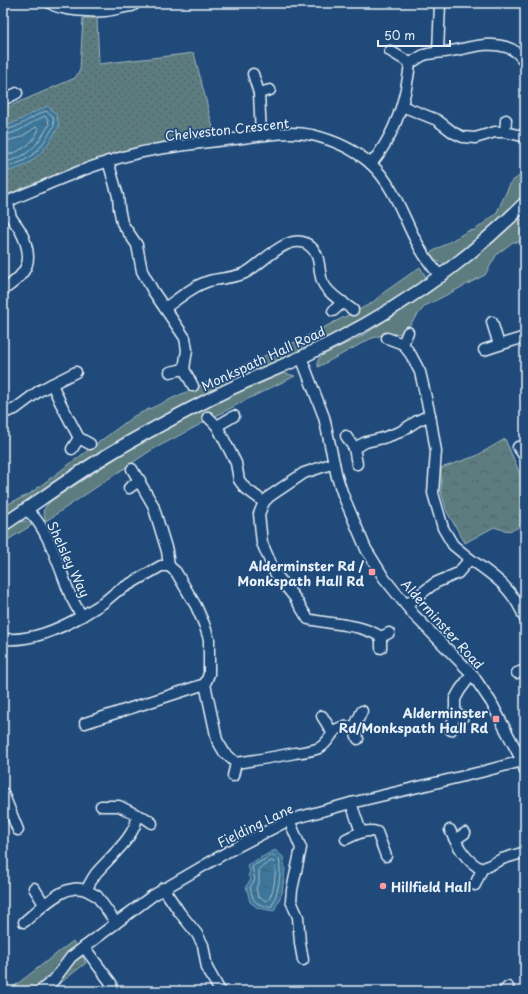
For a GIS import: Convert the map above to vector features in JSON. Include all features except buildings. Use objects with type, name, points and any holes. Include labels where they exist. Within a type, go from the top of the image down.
[{"type":"street","points":[[50,3],[61,8],[93,11],[132,6],[136,3]]},
{"type":"street","points":[[438,52],[440,4]]},
{"type":"street","points":[[410,64],[423,56],[438,52],[449,52],[478,46],[498,45],[508,47],[514,51],[525,63]]},
{"type":"street","points":[[390,51],[410,64]]},
{"type":"street","points":[[371,164],[386,143],[402,106],[408,83],[410,64]]},
{"type":"street","points":[[253,74],[259,93],[261,135]]},
{"type":"street","points":[[259,93],[270,90]]},
{"type":"street","points":[[3,100],[17,93]]},
{"type":"street","points":[[402,106],[437,120],[454,133],[463,137],[475,138],[495,132],[505,132],[522,136]]},
{"type":"street","points":[[505,132],[506,120]]},
{"type":"street","name":"Chelveston Crescent","points":[[6,203],[60,178],[108,161],[172,146],[261,135],[311,135],[345,146],[371,164],[383,178],[397,200],[418,244],[441,277]]},
{"type":"street","points":[[108,161],[118,196],[122,223],[137,245],[142,271],[153,291],[185,338],[186,350],[184,369],[192,386]]},
{"type":"street","points":[[3,290],[23,274],[29,262],[27,246],[20,230],[11,216],[6,203]]},
{"type":"street","name":"Monkspath Hall Road","points":[[3,525],[76,475],[132,441],[231,388],[301,357],[368,323],[441,277],[525,204]]},
{"type":"street","points":[[165,308],[197,286],[209,281],[247,272],[274,252],[288,244],[303,242],[310,246],[315,252],[319,262],[322,281],[328,289],[353,310]]},
{"type":"street","points":[[333,311],[343,302]]},
{"type":"street","points":[[492,322],[499,346]]},
{"type":"street","points":[[403,344],[408,332]]},
{"type":"street","points":[[484,350],[525,337]]},
{"type":"street","points":[[387,338],[403,344],[420,372],[430,415],[436,451],[433,493],[442,528],[453,545],[497,578],[512,593],[525,619]]},
{"type":"street","name":"Alderminster Road","points":[[301,357],[324,417],[334,463],[345,501],[366,548],[384,578],[406,605],[472,674],[491,702],[523,766]]},
{"type":"street","points":[[170,372],[184,369]]},
{"type":"street","points":[[3,412],[15,408],[39,391],[76,372]]},
{"type":"street","points":[[52,384],[79,438],[90,444]]},
{"type":"street","points":[[354,448],[366,442],[400,432],[416,421],[430,415]]},
{"type":"street","points":[[208,416],[217,426],[236,463],[239,480],[245,488],[264,502]]},
{"type":"street","points":[[217,426],[234,416]]},
{"type":"street","points":[[346,436],[354,448],[357,464]]},
{"type":"street","points":[[72,449],[79,438]]},
{"type":"street","points":[[518,447],[525,457]]},
{"type":"street","points":[[334,463],[304,473],[270,496],[264,502],[259,514],[262,543],[276,573],[294,598],[307,624],[325,623],[353,626],[385,635],[381,648]]},
{"type":"street","points":[[132,469],[154,505],[167,551],[169,566],[176,572],[196,606],[209,639],[209,674],[205,684],[217,740],[224,752],[236,763]]},
{"type":"street","points":[[129,488],[140,480]]},
{"type":"street","name":"Shelsley Way","points":[[26,510],[33,514],[53,550],[72,598],[82,616],[130,583],[161,566],[169,566]]},
{"type":"street","points":[[406,605],[435,583],[458,573],[470,559]]},
{"type":"street","points":[[3,639],[13,640],[46,634],[62,628],[82,616]]},
{"type":"street","points":[[451,730],[459,716],[455,699],[472,674]]},
{"type":"street","points":[[85,723],[101,711],[165,698],[205,684]]},
{"type":"street","points":[[358,739],[354,728],[362,711]]},
{"type":"street","points":[[322,716],[332,732]]},
{"type":"street","points":[[236,763],[266,759],[320,747],[328,739],[332,732],[338,728],[354,728]]},
{"type":"street","points":[[233,776],[236,763]]},
{"type":"street","name":"Fielding Lane","points":[[40,991],[54,980],[71,957],[163,888],[229,851],[289,820],[351,803],[474,774],[523,766]]},
{"type":"street","points":[[3,793],[18,830]]},
{"type":"street","points":[[351,803],[361,832]]},
{"type":"street","points":[[101,806],[119,806],[145,818],[152,823]]},
{"type":"street","points":[[86,890],[97,872],[127,839],[137,822],[137,815]]},
{"type":"street","points":[[289,820],[301,848],[291,901],[298,917],[303,960]]},
{"type":"street","points":[[346,839],[361,832],[371,830],[377,832],[386,856]]},
{"type":"street","points":[[450,830],[460,849],[473,865],[482,869]]},
{"type":"street","points":[[455,840],[465,833]]},
{"type":"street","points":[[474,885],[482,869],[502,859],[525,852]]},
{"type":"street","points":[[34,888],[44,904]]},
{"type":"street","points":[[163,888],[197,934],[203,945],[207,968],[206,977],[220,991]]},
{"type":"street","points":[[24,922],[44,904],[56,896],[72,889],[86,890],[97,896],[116,923]]},
{"type":"street","points":[[84,947],[110,983],[112,991]]},
{"type":"green space","points":[[83,18],[97,18],[99,64],[194,53],[215,136],[121,152],[77,166],[3,197],[3,109],[75,78],[80,70]]},
{"type":"green space","points":[[525,172],[525,196],[510,211],[450,263],[440,263],[436,260],[430,253],[468,231],[475,230],[496,214],[511,182]]},
{"type":"green space","points":[[525,219],[525,242],[513,242],[497,254],[485,275],[425,306],[403,333],[385,334],[370,339],[318,367],[318,360],[323,355],[362,336],[433,290],[518,220]]},
{"type":"green space","points":[[420,267],[426,277],[423,283],[349,328],[211,391],[157,420],[3,520],[3,506],[28,495],[134,416],[299,340],[372,303],[383,293]]},
{"type":"green space","points":[[284,373],[295,376],[150,451],[46,521],[43,511],[49,502],[149,437],[214,403]]},
{"type":"green space","points":[[505,439],[524,483],[525,522],[513,530],[507,531],[494,527],[465,543],[447,512],[441,492],[441,468],[476,456]]},
{"type":"green space","points":[[21,521],[27,521],[32,525],[3,543],[3,531]]},
{"type":"green space","points":[[73,941],[86,963],[50,991],[8,991]]},
{"type":"water","points":[[48,106],[56,114],[59,126],[48,144],[34,160],[28,164],[17,169],[3,172],[3,127]]},
{"type":"water","points":[[275,850],[283,857],[285,869],[282,893],[274,911],[258,908],[250,902],[246,886],[251,880],[248,875],[250,872],[247,865]]},
{"type":"place","name":"Alderminster Rd / Monkspath Hall Rd","points":[[372,572]]},
{"type":"place","name":"Alderminster Rd/Monkspath Hall Rd","points":[[496,719]]},
{"type":"place","name":"Hillfield Hall","points":[[383,886]]}]
